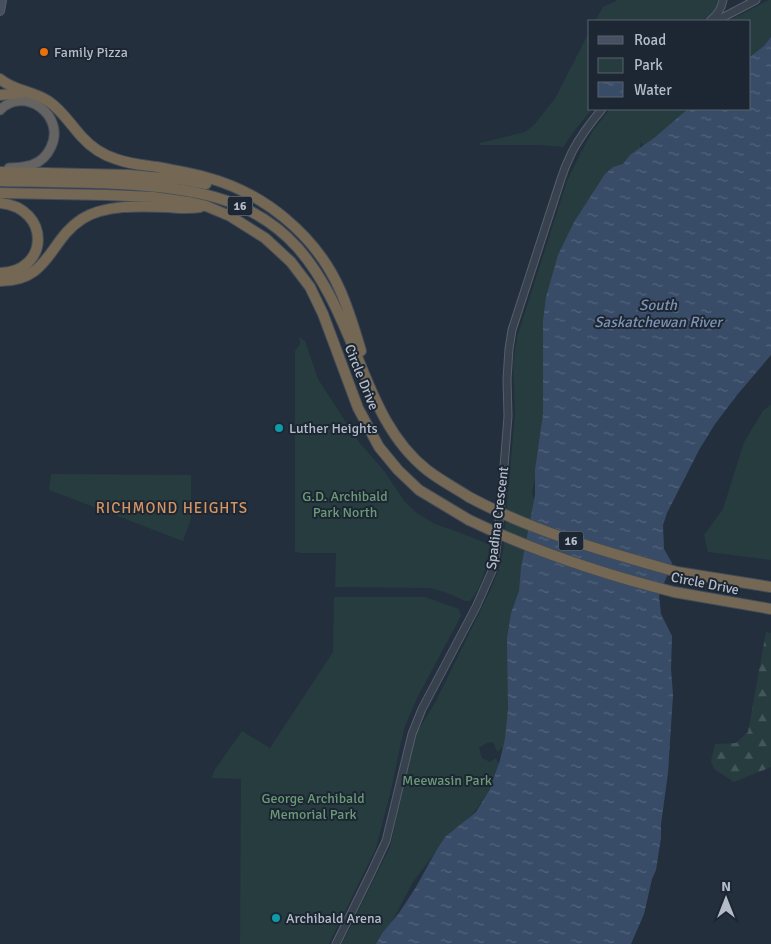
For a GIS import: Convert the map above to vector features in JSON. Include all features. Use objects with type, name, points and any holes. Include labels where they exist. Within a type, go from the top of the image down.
[{"type":"highway","points":[[0,79],[10,86],[43,98],[55,107],[88,143],[105,155],[124,162],[174,170],[225,183],[266,205],[293,225],[324,262],[340,290],[352,320],[375,400]]},
{"type":"highway","points":[[0,95],[14,93],[36,95]]},
{"type":"highway","points":[[0,110],[6,105],[15,102],[25,101],[34,104],[49,115],[54,136],[48,153],[38,162],[0,170]]},
{"type":"highway","points":[[0,170],[129,175],[184,180],[219,187],[266,205]]},
{"type":"highway","name":"Circle Drive","points":[[0,181],[92,183],[173,188],[218,197],[237,204],[255,214],[297,246],[321,279],[343,324],[375,400],[394,434],[413,457],[427,470],[469,497],[501,513],[586,546],[677,572],[771,587]]},
{"type":"highway","name":"Circle Drive","points":[[0,193],[152,197],[206,206],[230,216],[265,238],[291,262],[310,287],[358,408],[379,447],[398,470],[419,490],[469,520],[562,559],[674,592],[771,610]]},
{"type":"highway","points":[[0,203],[12,205],[26,212],[35,223],[38,234],[37,248],[26,264],[16,270],[0,273]]},
{"type":"highway","points":[[0,281],[17,280],[37,270],[70,229],[84,218],[96,212],[110,208],[126,207],[187,209],[206,206]]},
{"type":"main road","points":[[0,11],[2,0]]},
{"type":"street","points":[[711,20],[720,10],[723,0]]},
{"type":"street","points":[[718,20],[756,0]]},
{"type":"street","name":"Spadina Crescent","points":[[336,944],[386,841],[412,734],[422,709],[474,612],[492,571],[496,552],[502,492],[508,416],[507,362],[512,330],[568,161],[590,123],[601,110]]},
{"type":"green space","points":[[618,0],[718,0],[716,7],[702,20],[596,20],[603,7]]},
{"type":"green space","points":[[771,0],[771,43],[751,61],[751,20],[730,20]]},
{"type":"green space","points":[[588,34],[588,110],[591,110],[563,147],[480,145],[480,143],[525,132],[535,124],[556,97]]},
{"type":"green space","name":"Meewasin Park","points":[[609,110],[700,110],[644,148],[641,141],[640,153],[545,403],[532,493],[535,504],[510,732],[503,747],[497,752],[493,742],[479,748],[482,758],[490,762],[496,758],[501,770],[476,810],[440,846],[413,882],[380,944],[342,944],[390,847],[416,734],[436,701],[498,571],[503,552],[515,414],[513,364],[517,337],[567,181],[594,129]]},
{"type":"green space","name":"G.D. Archibald Park North","points":[[299,337],[305,341],[318,379],[359,442],[384,471],[405,502],[418,514],[435,524],[490,545],[481,582],[470,601],[465,601],[430,588],[335,587],[336,553],[300,553],[295,551],[295,351],[300,344]]},
{"type":"green space","points":[[771,404],[771,560],[708,552],[704,535],[723,509],[744,442],[763,411]]},
{"type":"green space","points":[[51,474],[191,475],[191,517],[183,541],[49,490]]},
{"type":"green space","name":"George Archibald Memorial Park","points":[[334,597],[425,597],[459,609],[461,616],[417,698],[405,726],[376,848],[329,944],[240,944],[241,779],[212,778],[214,771],[242,731],[270,748],[333,652]]},
{"type":"green space","points":[[766,632],[771,633],[771,767],[734,782],[714,769],[711,761],[715,744],[736,743],[748,732]]},
{"type":"water","name":"South Saskatchewan River","points":[[771,37],[771,355],[715,424],[699,450],[667,513],[663,525],[664,549],[672,563],[659,596],[661,614],[672,636],[671,669],[673,695],[668,773],[661,838],[656,870],[644,914],[631,944],[376,944],[416,887],[445,837],[476,812],[490,789],[500,760],[505,739],[508,709],[507,638],[511,613],[519,591],[521,568],[535,495],[535,470],[543,414],[543,321],[546,297],[558,255],[574,222],[605,174],[613,167],[623,164],[630,155],[654,138],[687,110],[751,110],[751,56],[764,46]]},
{"type":"place","name":"Family Pizza","points":[[44,52]]},
{"type":"place","name":"Luther Heights","points":[[279,428]]},
{"type":"place","name":"Archibald Arena","points":[[276,918]]},
{"type":"district","name":"RICHMOND HEIGHTS","points":[[172,508]]}]
